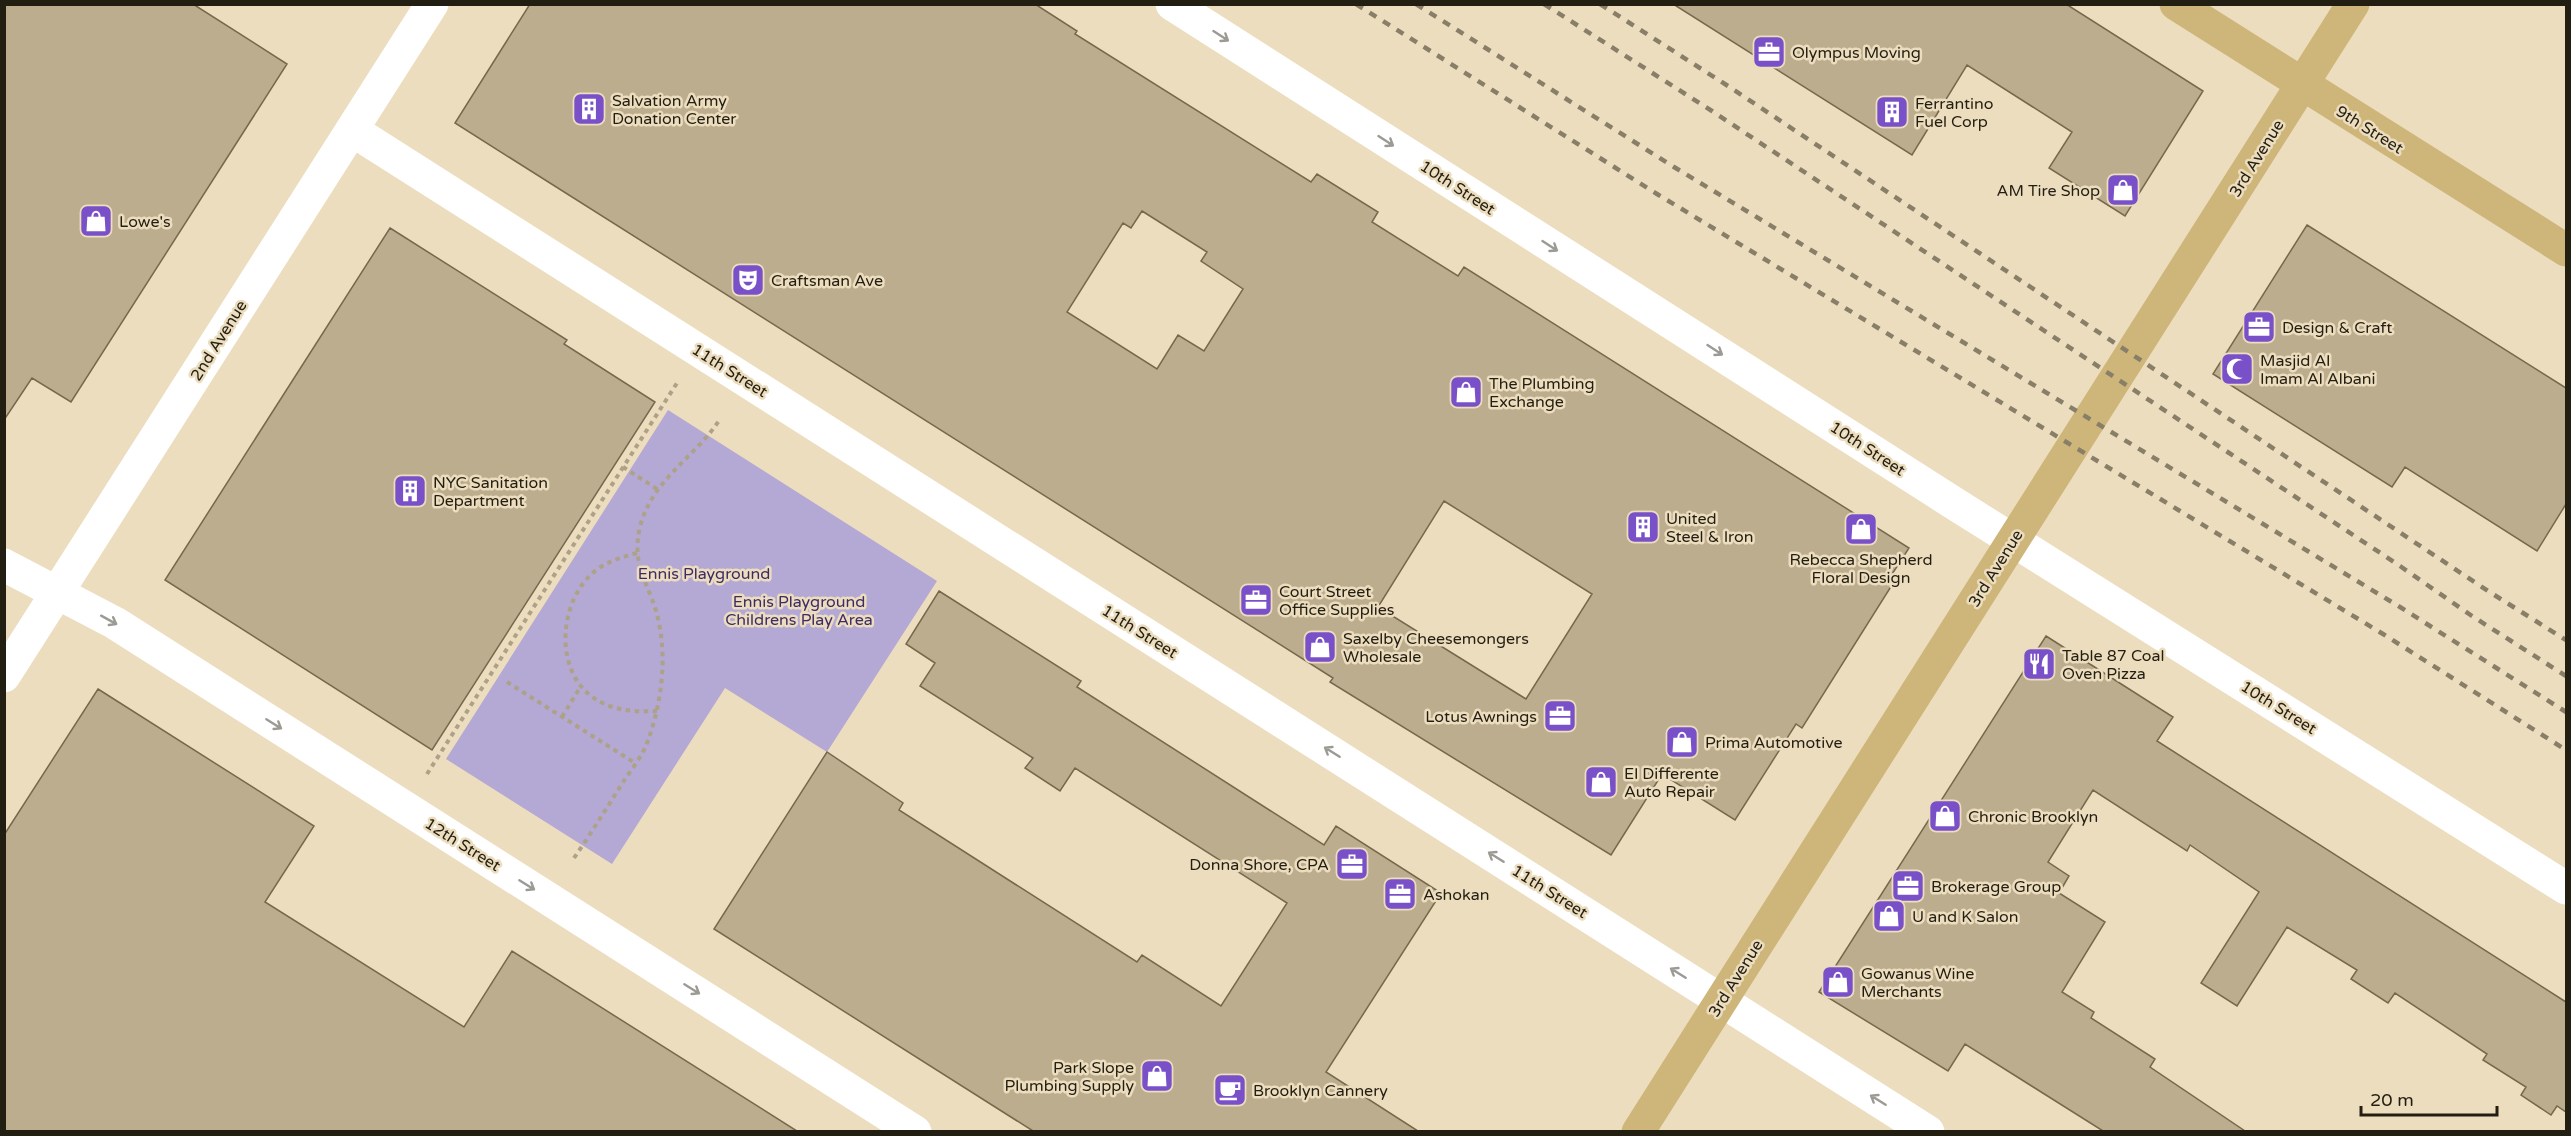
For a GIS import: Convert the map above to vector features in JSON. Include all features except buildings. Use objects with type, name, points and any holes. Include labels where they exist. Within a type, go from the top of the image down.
[{"type":"main road","name":"9th Street","points":[[2176,4],[2566,250]]},
{"type":"main road","name":"3rd Avenue","points":[[1638,1131],[2353,4]]},
{"type":"street","name":"2nd Avenue","points":[[4,676],[432,4]]},
{"type":"street","name":"10th Street","points":[[1172,4],[2013,540],[2566,888]]},
{"type":"street","name":"11th Street","points":[[352,130],[1928,1131]]},
{"type":"street","name":"12th Street","points":[[4,565],[115,623],[915,1131]]},
{"type":"path","points":[[405,807],[698,350]]},
{"type":"path","points":[[574,858],[646,746],[657,711],[662,679],[662,647],[659,621],[639,568],[637,553],[640,527],[657,489],[672,470],[709,436],[720,419]]},
{"type":"path","points":[[623,467],[657,489]]},
{"type":"path","points":[[637,553],[614,559],[597,569],[581,586],[566,624],[565,642],[569,660],[581,686],[592,697],[610,707],[631,712],[657,711]]},
{"type":"path","points":[[507,682],[635,763]]},
{"type":"path","points":[[562,717],[581,686]]},
{"type":"green space","name":"Ennis Playground","points":[[668,410],[937,581],[827,752],[725,688],[612,864],[446,759]]},
{"type":"railway","points":[[1356,4],[1657,194],[2383,634],[2566,750]]},
{"type":"railway","points":[[1416,4],[1674,167],[2400,607],[2566,712]]},
{"type":"railway","points":[[1544,4],[1712,111],[2472,616],[2566,676]]},
{"type":"railway","points":[[1600,4],[1728,86],[2488,591],[2566,640]]},
{"type":"place","name":"Olympus Moving","points":[[1769,52]]},
{"type":"place","name":"Salvation Army Donation Center","points":[[589,109]]},
{"type":"place","name":"Ferrantino Fuel Corp","points":[[1892,112]]},
{"type":"place","name":"AM Tire Shop","points":[[2123,190]]},
{"type":"place","name":"Lowe's","points":[[96,221]]},
{"type":"place","name":"Craftsman Ave","points":[[748,280]]},
{"type":"place","name":"Design & Craft","points":[[2259,327]]},
{"type":"place","name":"Masjid Al Imam Al Albani","points":[[2237,369]]},
{"type":"place","name":"The Plumbing Exchange","points":[[1466,392]]},
{"type":"place","name":"NYC Sanitation Department","points":[[410,491]]},
{"type":"place","name":"United Steel & Iron","points":[[1643,527]]},
{"type":"place","name":"Rebecca Shepherd Floral Design","points":[[1861,529]]},
{"type":"place","name":"Court Street Office Supplies","points":[[1256,600]]},
{"type":"place","name":"Saxelby Cheesemongers Wholesale","points":[[1320,647]]},
{"type":"place","name":"Table 87 Coal Oven Pizza","points":[[2039,664]]},
{"type":"place","name":"Lotus Awnings","points":[[1560,716]]},
{"type":"place","name":"Prima Automotive","points":[[1682,742]]},
{"type":"place","name":"El Differente Auto Repair","points":[[1601,782]]},
{"type":"place","name":"Chronic Brooklyn","points":[[1945,816]]},
{"type":"place","name":"Donna Shore, CPA","points":[[1352,864]]},
{"type":"place","name":"Brokerage Group","points":[[1908,886]]},
{"type":"place","name":"Ashokan","points":[[1400,894]]},
{"type":"place","name":"U and K Salon","points":[[1889,916]]},
{"type":"place","name":"Gowanus Wine Merchants","points":[[1838,982]]},
{"type":"place","name":"Park Slope Plumbing Supply","points":[[1157,1076]]},
{"type":"place","name":"Brooklyn Cannery","points":[[1230,1090]]},
{"type":"park label","name":"Ennis Playground Childrens Play Area","points":[[799,610]]}]
